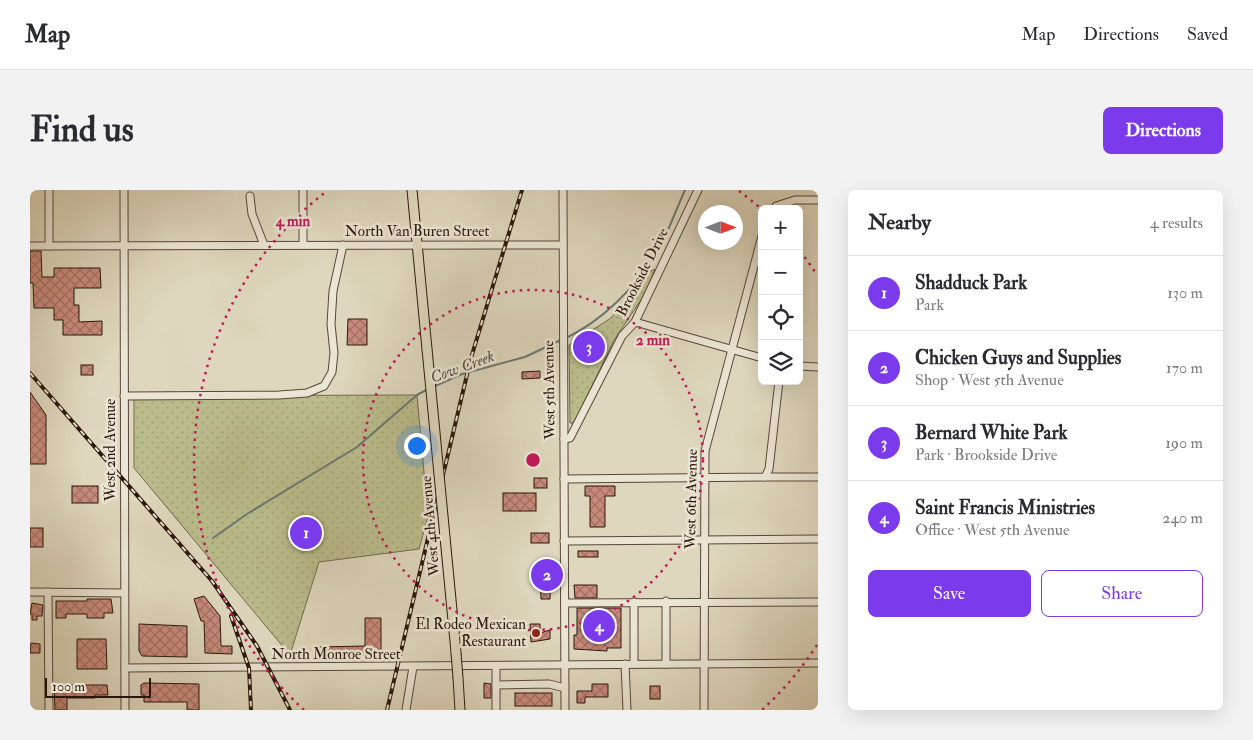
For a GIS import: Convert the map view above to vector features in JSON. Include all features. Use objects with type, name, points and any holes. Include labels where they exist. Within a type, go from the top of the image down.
[{"type":"main road","name":"West 4th Avenue","points":[[412,190],[460,710]]},
{"type":"street","points":[[49,190],[49,246]]},
{"type":"street","name":"West 2nd Avenue","points":[[124,190],[123,593],[125,710]]},
{"type":"street","points":[[302,190],[303,245]]},
{"type":"street","name":"West 5th Avenue","points":[[563,190],[562,325],[565,710]]},
{"type":"street","name":"Brookside Drive","points":[[564,439],[570,438],[622,336],[636,322],[698,190]]},
{"type":"street","points":[[250,196],[252,214],[264,246]]},
{"type":"street","points":[[781,205],[795,200],[818,200]]},
{"type":"street","points":[[124,396],[279,395],[307,393],[324,386],[332,372],[334,353],[331,324],[334,291],[343,245]]},
{"type":"street","name":"North Van Buren Street","points":[[30,246],[563,245]]},
{"type":"street","name":"West 6th Avenue","points":[[704,710],[704,451],[758,250]]},
{"type":"street","points":[[636,322],[758,357]]},
{"type":"street","points":[[803,366],[818,367]]},
{"type":"street","points":[[765,477],[769,469],[779,385]]},
{"type":"street","points":[[564,479],[818,477]]},
{"type":"street","points":[[564,541],[818,539]]},
{"type":"street","points":[[30,592],[123,593]]},
{"type":"street","points":[[48,592],[49,710]]},
{"type":"street","points":[[666,601],[666,664]]},
{"type":"street","points":[[565,603],[666,601],[818,602]]},
{"type":"street","points":[[634,602],[634,664]]},
{"type":"street","name":"North Monroe Street","points":[[125,668],[818,663]]},
{"type":"street","points":[[625,664],[627,710]]},
{"type":"street","points":[[496,666],[496,710]]},
{"type":"street","points":[[406,710],[413,667]]},
{"type":"street","points":[[496,685],[549,684],[565,688]]},
{"type":"green space","points":[[655,269],[645,294],[614,340],[574,423],[570,423],[569,345],[611,318],[647,273]]},
{"type":"green space","points":[[417,395],[428,516],[419,549],[319,562],[290,655],[134,468],[134,396]]},
{"type":"building","points":[[30,251],[41,251],[42,277],[54,277],[54,268],[100,268],[101,288],[74,288],[74,305],[79,305],[79,322],[102,321],[102,335],[63,335],[63,320],[54,320],[54,308],[34,308],[33,283],[30,283]]},
{"type":"building","points":[[348,319],[367,319],[367,345],[347,345]]},
{"type":"building","points":[[81,365],[93,365],[93,375],[81,375]]},
{"type":"building","points":[[540,371],[540,378],[522,379],[522,372]]},
{"type":"building","points":[[30,392],[46,415],[46,464],[30,464]]},
{"type":"building","points":[[534,478],[547,478],[547,488],[534,488]]},
{"type":"building","points":[[72,486],[98,486],[98,503],[72,503]]},
{"type":"building","points":[[585,486],[615,486],[615,496],[605,496],[605,527],[590,527],[590,496],[585,496]]},
{"type":"building","points":[[503,493],[536,493],[536,511],[503,511]]},
{"type":"building","points":[[30,528],[43,528],[43,547],[30,547]]},
{"type":"building","points":[[531,533],[549,533],[549,543],[531,543]]},
{"type":"building","points":[[578,551],[598,551],[598,557],[578,557]]},
{"type":"building","points":[[540,569],[551,569],[550,599],[541,599]]},
{"type":"building","points":[[574,585],[597,585],[597,598],[575,598]]},
{"type":"building","points":[[204,596],[220,616],[221,646],[232,646],[232,654],[205,653],[204,621],[201,621],[194,599]]},
{"type":"building","points":[[87,599],[111,599],[113,613],[104,613],[104,618],[87,618],[87,614],[66,614],[66,618],[56,618],[56,601],[87,601]]},
{"type":"building","points":[[32,603],[43,605],[42,616],[37,616],[37,620],[32,620],[32,614],[30,614]]},
{"type":"building","points":[[577,608],[621,608],[621,648],[607,648],[607,651],[574,649],[574,635],[577,635]]},
{"type":"building","points":[[365,618],[381,618],[381,655],[317,656],[317,647],[365,646]]},
{"type":"building","points":[[139,624],[187,626],[187,657],[142,656],[139,651]]},
{"type":"building","points":[[530,624],[540,624],[540,633],[550,630],[550,639],[531,642]]},
{"type":"building","points":[[77,639],[106,639],[107,669],[77,669]]},
{"type":"building","points":[[31,643],[40,644],[40,653],[30,653]]},
{"type":"building","points":[[144,683],[199,684],[199,710],[187,710],[187,702],[144,702],[144,695],[141,695],[141,685]]},
{"type":"building","points":[[484,683],[491,684],[491,698],[484,698]]},
{"type":"building","points":[[592,684],[608,684],[608,697],[585,697],[585,703],[577,703],[577,691],[592,691]]},
{"type":"building","points":[[54,685],[107,685],[108,695],[95,695],[95,698],[67,698],[67,710],[55,710]]},
{"type":"building","points":[[650,686],[660,686],[660,699],[650,699]]},
{"type":"building","points":[[515,693],[552,693],[552,706],[515,706]]},
{"type":"waterway","name":"Cow Creek","points":[[566,338],[592,323],[616,303],[637,280],[655,256],[685,190]]},
{"type":"waterway","name":"Cow Creek","points":[[435,386],[462,374],[525,357],[561,340]]},
{"type":"waterway","name":"Cow Creek","points":[[213,538],[247,514],[357,447],[417,395],[428,389]]},
{"type":"railway","points":[[387,710],[471,358],[522,190]]},
{"type":"railway","points":[[30,373],[212,581],[257,646],[290,710]]},
{"type":"railway","points":[[231,616],[249,668],[251,710]]},
{"type":"place","name":"Bernard White Park","points":[[589,347]]},
{"type":"place","name":"Shadduck Park","points":[[306,533]]},
{"type":"place","name":"Chicken Guys and Supplies","points":[[547,575]]},
{"type":"place","name":"Saint Francis Ministries","points":[[599,626]]},
{"type":"place","name":"El Rodeo Mexican Restaurant","points":[[536,633]]}]
